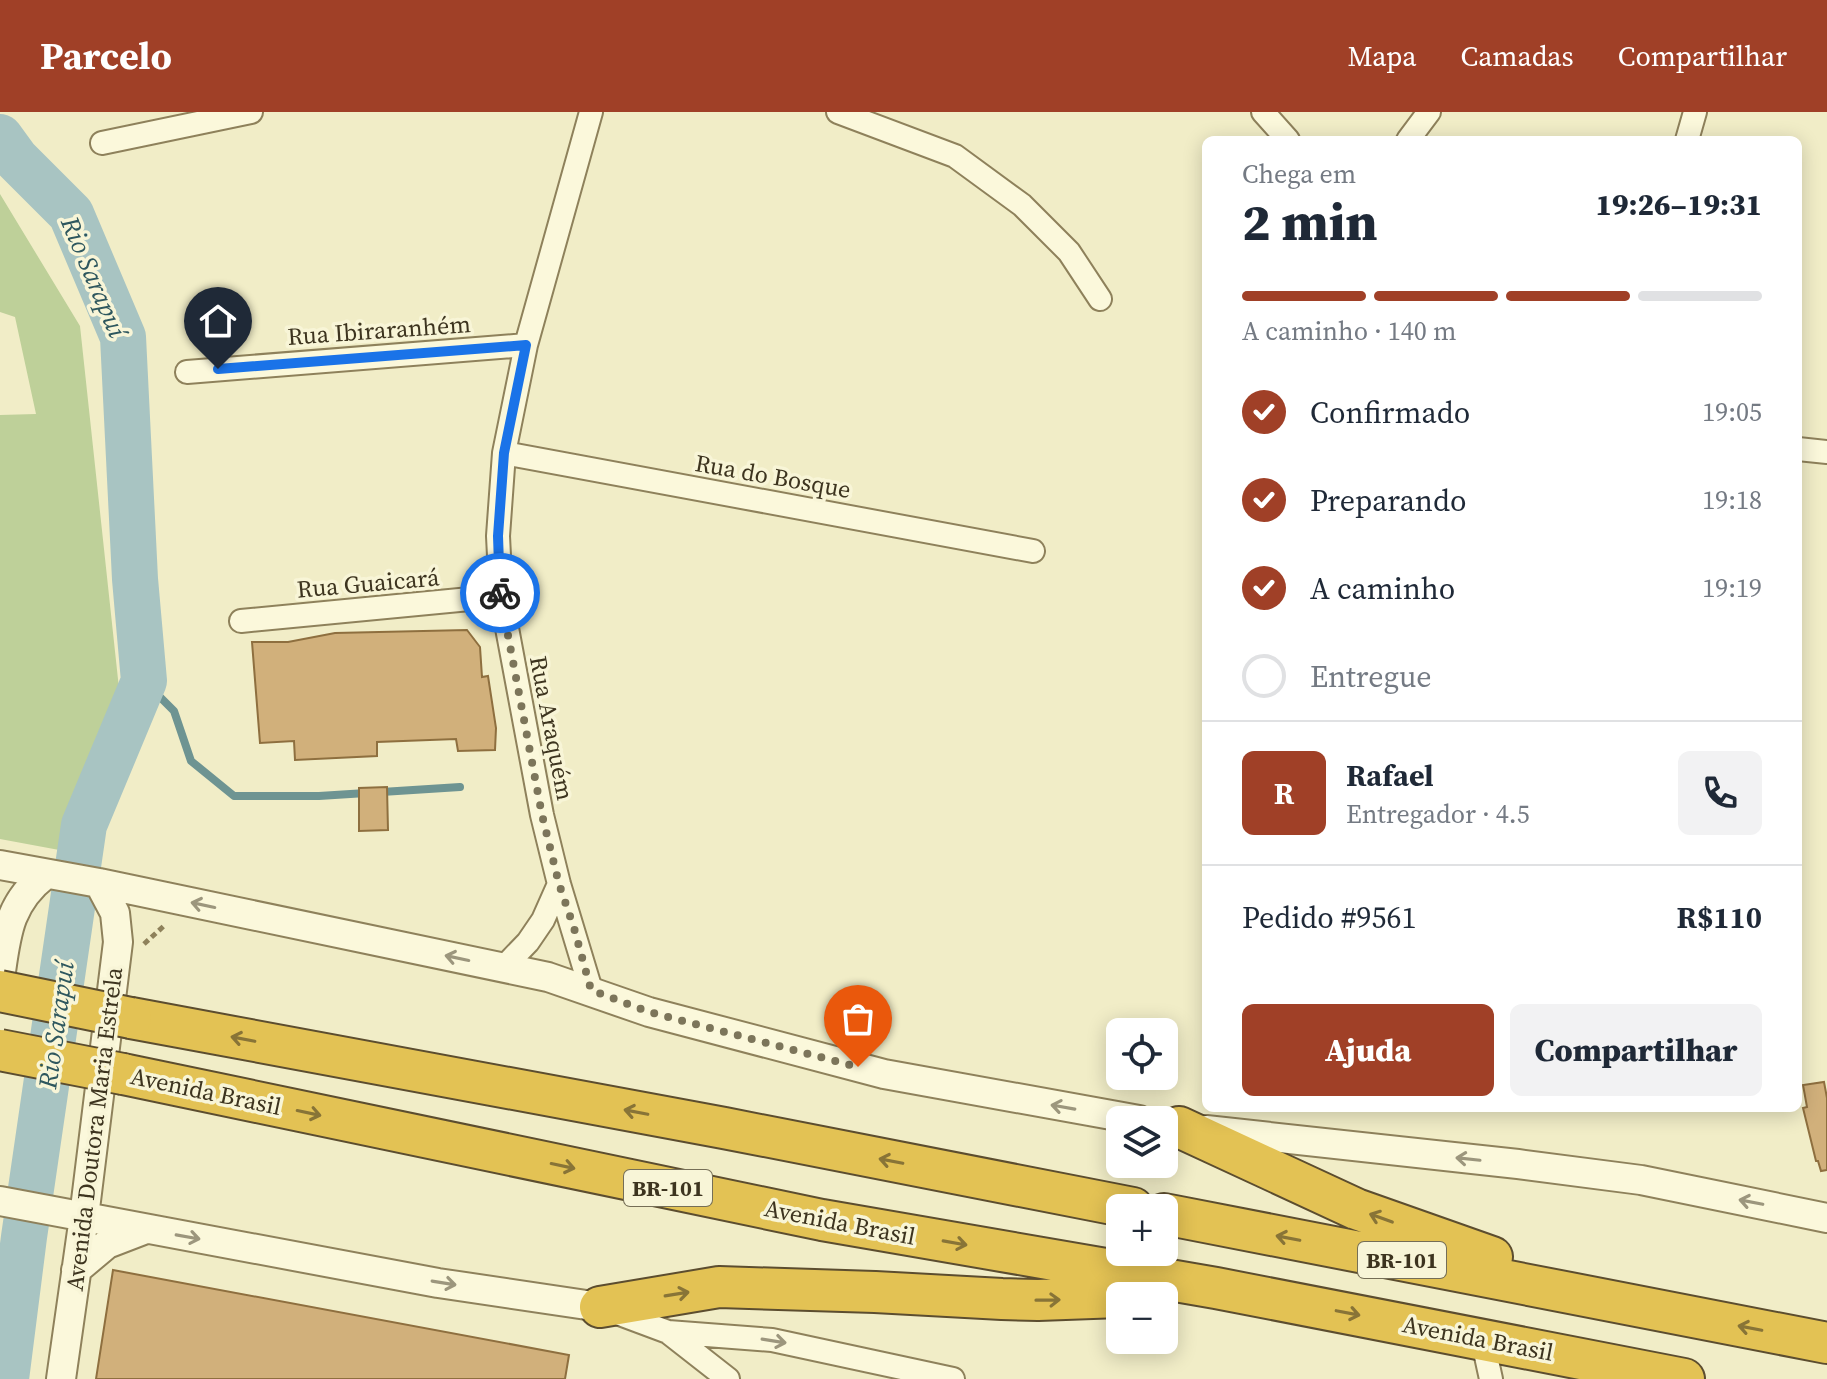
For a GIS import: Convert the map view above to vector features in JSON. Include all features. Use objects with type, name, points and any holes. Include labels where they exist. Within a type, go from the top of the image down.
[{"type":"highway","points":[[0,991],[1106,1203]]},
{"type":"highway","name":"Avenida Brasil","points":[[0,1050],[822,1220],[1216,1288],[1684,1379]]},
{"type":"highway","points":[[1178,1129],[1356,1209],[1640,1307]]},
{"type":"highway","name":"BR-101","points":[[1178,1217],[1827,1343]]},
{"type":"highway","points":[[600,1307],[719,1287],[1026,1300],[1106,1297]]},
{"type":"highway","points":[[1178,1292],[1216,1288]]},
{"type":"street","points":[[102,143],[251,112]]},
{"type":"street","name":"Rua Araquém","points":[[591,112],[526,345],[504,453],[498,536],[501,596],[542,815],[591,990]]},
{"type":"street","points":[[838,112],[955,156],[1022,205],[1069,252],[1100,299]]},
{"type":"street","points":[[1263,112],[1284,136]]},
{"type":"street","points":[[1411,136],[1429,112]]},
{"type":"street","points":[[1688,136],[1695,112]]},
{"type":"street","name":"Rua Ibiraranhém","points":[[187,372],[526,345]]},
{"type":"street","points":[[1802,449],[1827,452]]},
{"type":"street","name":"Rua do Bosque","points":[[504,453],[1033,551]]},
{"type":"street","name":"Rua Guaicará","points":[[241,621],[501,596]]},
{"type":"street","points":[[0,865],[504,967],[591,990],[649,1012],[884,1074],[1106,1114]]},
{"type":"street","points":[[0,979],[12,915],[27,891],[51,875]]},
{"type":"street","name":"Avenida Doutora Maria Estrela","points":[[61,1379],[118,942],[115,913],[96,883]]},
{"type":"street","points":[[504,967],[528,942],[543,920],[559,884]]},
{"type":"street","points":[[1178,1127],[1641,1180],[1827,1218]]},
{"type":"street","points":[[0,1201],[438,1283],[600,1307],[668,1332],[772,1340],[945,1378]]},
{"type":"street","points":[[76,1270],[107,1244],[146,1229]]},
{"type":"street","points":[[668,1332],[728,1379]]},
{"type":"street","points":[[1482,1338],[1491,1379]]},
{"type":"path","points":[[139,951],[163,926],[183,914],[206,906]]},
{"type":"green space","points":[[0,194],[80,326],[121,707],[73,825],[70,852],[0,839],[0,415],[36,414],[15,317],[0,312]]},
{"type":"building","points":[[467,630],[480,647],[482,677],[488,676],[496,728],[495,750],[458,751],[456,739],[377,742],[377,756],[295,760],[294,741],[260,743],[252,642],[288,642],[335,633]]},
{"type":"building","points":[[387,787],[388,830],[359,831],[359,788]]},
{"type":"building","points":[[1824,1082],[1827,1098],[1827,1170],[1821,1171],[1803,1108],[1807,1107],[1803,1085]]},
{"type":"building","points":[[113,1270],[569,1355],[565,1379],[96,1379]]},
{"type":"waterway","name":"Rio Sarapuí","points":[[0,137],[16,159],[71,214],[123,337],[135,579],[144,681],[84,825],[6,1379]]},
{"type":"waterway","name":"Rio Sarapuí","points":[[144,681],[174,711],[191,761],[234,796],[319,796],[460,787]]},
{"type":"way so far","points":[[500,593],[542,815],[591,990],[649,1012],[858,1067]]},
{"type":"route","points":[[218,369],[526,345],[504,453],[498,536],[500,593]]}]
